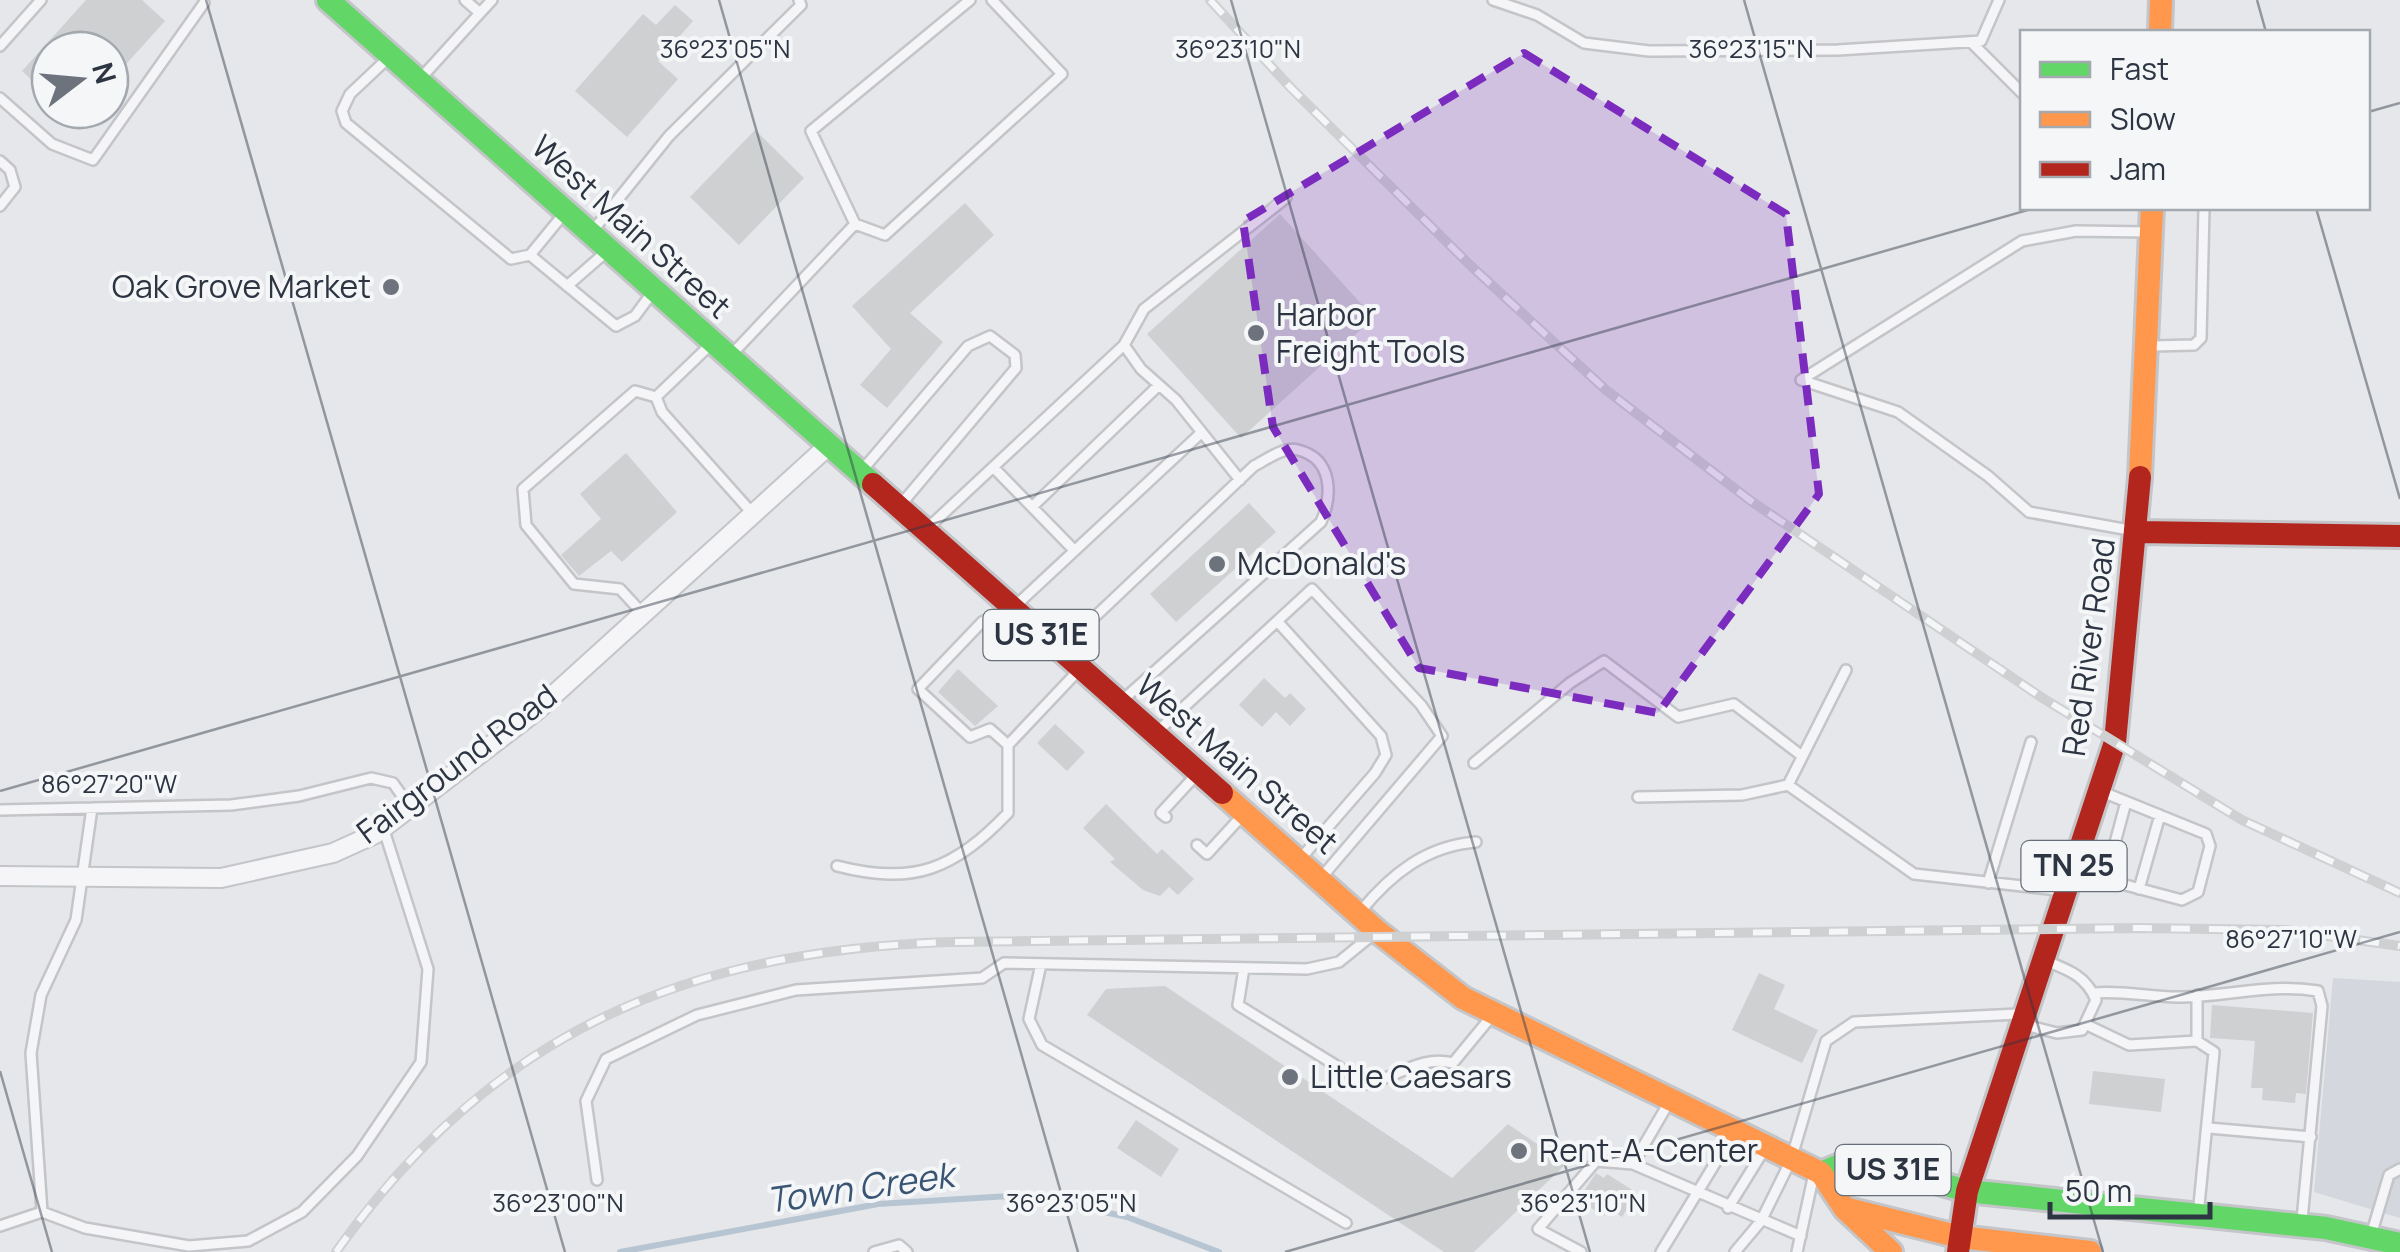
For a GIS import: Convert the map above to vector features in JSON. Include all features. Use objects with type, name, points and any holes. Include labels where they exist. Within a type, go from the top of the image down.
[{"type":"main road","name":"West Main Street","points":[[328,0],[1198,774],[1378,931],[1463,998],[1818,1172]]},
{"type":"main road","points":[[2160,30],[2162,0]]},
{"type":"main road","name":"Red River Road","points":[[1959,1244],[1967,1192],[2114,742],[2138,532],[2152,210]]},
{"type":"main road","points":[[2138,532],[2400,536]]},
{"type":"main road","name":"US 31E","points":[[2090,1252],[1959,1244],[1845,1209],[1818,1172],[1855,1159],[1967,1192],[2302,1225],[2400,1244]]},
{"type":"main road","points":[[1845,1209],[1891,1252]]},
{"type":"street","name":"Fairground Road","points":[[0,876],[221,878],[333,852],[384,827],[536,710],[828,446]]},
{"type":"lane","points":[[0,46],[41,0]]},
{"type":"lane","points":[[465,0],[480,14]]},
{"type":"lane","points":[[419,81],[492,0]]},
{"type":"lane","points":[[567,286],[669,136],[801,6],[799,0]]},
{"type":"lane","points":[[970,0],[811,131],[855,224],[885,235],[1062,74],[992,0]]},
{"type":"lane","points":[[1493,0],[1536,15],[1584,43],[1649,52],[1838,50],[1981,41],[1999,0]]},
{"type":"lane","points":[[0,98],[52,144],[93,160],[203,1]]},
{"type":"lane","points":[[1971,42],[2020,91]]},
{"type":"lane","points":[[390,55],[350,94],[342,111],[346,123],[511,260],[530,255],[566,212]]},
{"type":"lane","points":[[0,161],[10,170],[15,188],[0,206]]},
{"type":"lane","points":[[924,532],[1124,345],[1144,309],[1286,198]]},
{"type":"lane","points":[[2146,346],[2194,345],[2202,338],[2204,210]]},
{"type":"lane","points":[[656,398],[720,350],[855,224]]},
{"type":"lane","points":[[2138,532],[2029,512],[1988,476],[1898,412],[1802,380],[2022,241],[2076,231],[2151,232]]},
{"type":"lane","points":[[530,255],[616,326],[635,316],[654,291]]},
{"type":"lane","points":[[859,474],[968,346],[990,336],[1015,355],[1016,368],[898,508]]},
{"type":"lane","points":[[1124,345],[1240,480]]},
{"type":"lane","points":[[1032,507],[1159,385]]},
{"type":"lane","points":[[643,614],[620,589],[574,584],[526,525],[523,489],[634,392],[656,398]]},
{"type":"lane","points":[[656,398],[662,412],[753,514]]},
{"type":"lane","points":[[1008,745],[990,729],[970,737],[918,689],[982,622],[1012,608],[1072,548],[1201,432]]},
{"type":"lane","points":[[1059,650],[1254,466],[1283,451],[1298,449],[1328,476],[1332,498],[1322,522],[1120,704]]},
{"type":"lane","points":[[993,467],[1072,548]]},
{"type":"lane","points":[[1154,734],[1312,590],[1421,706],[1442,736],[1320,880]]},
{"type":"lane","points":[[1277,621],[1372,725],[1386,754],[1375,773],[1298,861]]},
{"type":"lane","points":[[1474,763],[1570,683],[1604,661],[1678,717],[1734,704],[1802,756]]},
{"type":"lane","points":[[837,866],[876,876],[942,867],[972,850],[1008,813],[1008,745],[1080,669]]},
{"type":"lane","points":[[1788,785],[1846,670]]},
{"type":"lane","points":[[1988,882],[2032,742]]},
{"type":"lane","points":[[1166,817],[1161,813],[1198,774]]},
{"type":"lane","points":[[0,810],[231,804],[299,796],[371,778],[392,784],[410,807]]},
{"type":"lane","points":[[1638,798],[1742,795],[1788,785],[1914,874],[1988,882],[2105,880],[2189,900],[2198,892],[2210,846],[2206,834],[2099,791]]},
{"type":"lane","points":[[2105,880],[2126,802]]},
{"type":"lane","points":[[42,1212],[30,1053],[41,994],[76,920],[92,808]]},
{"type":"lane","points":[[1197,845],[1207,854],[1244,814]]},
{"type":"lane","points":[[2139,889],[2160,815]]},
{"type":"lane","points":[[0,1226],[42,1212],[85,1228],[189,1246],[248,1241],[302,1212],[357,1156],[420,1062],[424,1025],[428,969],[384,827]]},
{"type":"lane","points":[[1358,914],[1382,885],[1419,858],[1445,844],[1476,842]]},
{"type":"lane","points":[[597,1180],[586,1101],[606,1060],[697,1015],[796,990],[982,978],[1004,963],[1307,969],[1339,962],[1378,931]]},
{"type":"lane","points":[[1735,1252],[1761,1221],[1792,1160],[1826,1042],[1854,1022],[2024,1019],[2057,1032],[2082,1030],[2096,1000],[2093,993],[2075,973],[2043,960]]},
{"type":"lane","points":[[1042,964],[1029,1018],[1042,1044],[1346,1223]]},
{"type":"lane","points":[[1244,968],[1238,1005],[1366,1084],[1389,1080],[1431,1058],[1453,1062],[1492,1014]]},
{"type":"lane","points":[[2093,993],[2196,995],[2284,986],[2318,992],[2322,1006],[2302,1225]]},
{"type":"lane","points":[[2196,995],[2198,1041]]},
{"type":"lane","points":[[2087,1025],[2129,1045],[2198,1041],[2214,1052],[2216,1066],[2198,1213]]},
{"type":"lane","points":[[1632,1164],[1670,1100]]},
{"type":"lane","points":[[2209,1128],[2311,1137]]},
{"type":"lane","points":[[1661,1252],[1734,1131]]},
{"type":"lane","points":[[1728,1208],[1766,1147]]},
{"type":"lane","points":[[1581,1252],[1538,1229],[1596,1161],[1632,1164],[1697,1195],[1801,1236]]},
{"type":"lane","points":[[2370,1238],[2389,1175],[2400,1169]]},
{"type":"lane","points":[[1797,1252],[1818,1172]]},
{"type":"lane","points":[[874,1252],[899,1245],[907,1252]]},
{"type":"highlighted area","points":[[1524,53],[1786,214],[1819,494],[1658,713],[1419,668],[1273,427],[1243,221]]},
{"type":"shaded area","points":[[2333,978],[2400,982],[2400,1218],[2314,1192]]},
{"type":"building","points":[[86,0],[142,0],[165,21],[130,60],[130,30],[59,30]]},
{"type":"building","points":[[675,5],[693,21],[658,61],[678,79],[627,137],[575,91],[643,14],[656,25]]},
{"type":"building","points":[[30,62],[30,78],[22,71]]},
{"type":"building","points":[[755,130],[804,178],[739,245],[690,197]]},
{"type":"building","points":[[965,203],[994,235],[910,313],[943,342],[887,408],[860,385],[891,349],[852,306]]},
{"type":"building","points":[[1280,214],[1374,318],[1241,438],[1147,334]]},
{"type":"building","points":[[626,453],[677,512],[622,562],[611,551],[579,576],[561,555],[601,519],[580,494]]},
{"type":"building","points":[[1249,503],[1276,532],[1176,622],[1150,594]]},
{"type":"building","points":[[958,669],[998,706],[975,726],[938,692]]},
{"type":"building","points":[[1264,678],[1285,698],[1290,693],[1306,709],[1290,726],[1276,712],[1262,727],[1239,705]]},
{"type":"building","points":[[1055,724],[1085,752],[1067,771],[1037,743]]},
{"type":"building","points":[[1106,804],[1157,854],[1162,849],[1194,879],[1178,895],[1169,887],[1160,896],[1143,890],[1110,862],[1115,859],[1083,828]]},
{"type":"building","points":[[1759,973],[1785,985],[1774,1009],[1818,1030],[1802,1063],[1732,1030]]},
{"type":"building","points":[[1165,986],[1452,1178],[1508,1124],[1566,1164],[1474,1252],[1444,1252],[1087,1015],[1106,989]]},
{"type":"building","points":[[2212,1005],[2313,1013],[2306,1094],[2296,1093],[2295,1103],[2262,1100],[2263,1088],[2251,1088],[2255,1041],[2210,1038]]},
{"type":"building","points":[[2093,1071],[2165,1079],[2161,1112],[2089,1104]]},
{"type":"building","points":[[1136,1120],[1179,1149],[1161,1177],[1117,1148]]},
{"type":"building","points":[[1596,1173],[1604,1178],[1607,1174],[1637,1193],[1622,1217],[1609,1208],[1604,1216],[1578,1200]]},
{"type":"waterway","name":"Town Creek","points":[[620,1252],[878,1204],[1028,1195],[1127,1217],[1219,1252]]},
{"type":"railway","points":[[1210,0],[1290,87],[1471,266],[1606,390],[1751,501],[2041,697],[2242,820],[2400,893]]},
{"type":"railway","points":[[336,1252],[396,1176],[460,1112],[529,1060],[602,1018],[680,986],[764,963],[853,949],[949,942],[2140,928],[2285,930],[2400,946]]},
{"type":"traffic: fast","points":[[328,0],[873,484]]},
{"type":"traffic: fast","points":[[1821,1173],[1855,1159],[1967,1191],[2326,1228],[2400,1244]]},
{"type":"traffic: slow","points":[[2160,30],[2161,0]]},
{"type":"traffic: slow","points":[[2140,477],[2152,210]]},
{"type":"traffic: slow","points":[[1222,793],[1377,931],[1463,998],[1821,1173],[1845,1209],[1891,1252]]},
{"type":"traffic: slow","points":[[1848,1209],[1960,1237],[2090,1252]]},
{"type":"traffic: jam","points":[[1958,1252],[1967,1191],[2115,742],[2140,477]]},
{"type":"traffic: jam","points":[[873,484],[1222,793]]},
{"type":"traffic: jam","points":[[2138,532],[2400,536]]},
{"type":"place","name":"Oak Grove Market","points":[[391,287]]},
{"type":"place","name":"Harbor Freight Tools","points":[[1256,333]]},
{"type":"place","name":"McDonald's","points":[[1217,564]]},
{"type":"place","name":"Little Caesars","points":[[1290,1077]]},
{"type":"place","name":"Rent-A-Center","points":[[1519,1151]]}]
